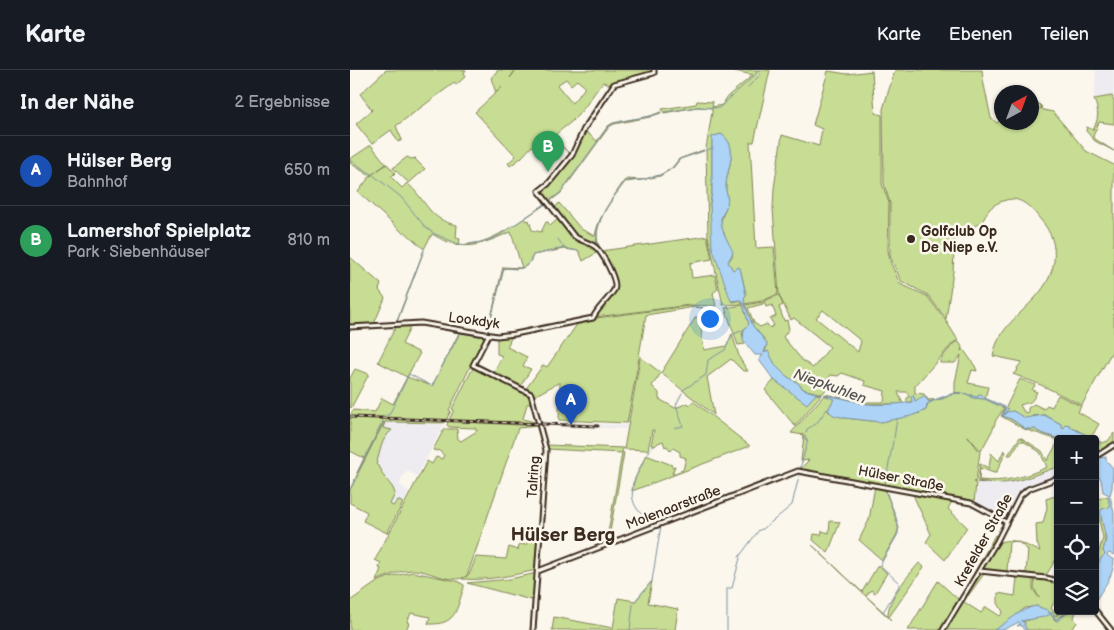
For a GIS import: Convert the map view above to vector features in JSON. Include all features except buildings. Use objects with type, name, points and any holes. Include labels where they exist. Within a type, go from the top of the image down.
[{"type":"street","name":"Lookdyk","points":[[350,327],[421,323],[488,336],[515,334],[593,318],[614,290],[616,285],[614,277],[597,249],[573,235],[539,191],[548,184],[572,155],[584,129],[614,84],[654,73],[654,70]]},
{"type":"street","name":"Talring","points":[[488,336],[473,364],[530,394],[546,447],[533,630]]},
{"type":"street","points":[[1099,454],[1114,444]]},
{"type":"street","name":"Hülser Straße","points":[[788,474],[802,471],[971,503],[1006,522]]},
{"type":"street","name":"Molenaarstraße","points":[[538,571],[788,474]]},
{"type":"street","name":"Krefelder Straße","points":[[943,630],[980,571],[1022,493],[1054,480]]},
{"type":"street","points":[[980,571],[1054,580]]},
{"type":"street","points":[[1099,615],[1112,630]]},
{"type":"shaded area","points":[[1096,70],[1114,70],[1114,101],[1112,96],[1094,99]]},
{"type":"shaded area","points":[[385,422],[444,425],[417,476],[407,471],[401,479],[400,485],[409,492],[403,503],[393,506],[389,503],[395,494],[391,484],[381,474],[382,471],[376,464],[378,453],[387,434],[391,430],[382,428]]},
{"type":"shaded area","points":[[541,422],[627,425],[626,429],[542,426]]},
{"type":"shaded area","points":[[1054,469],[1054,478],[1021,493],[1007,517],[1002,518],[975,503],[977,482],[1002,484]]},
{"type":"green space","points":[[386,70],[466,70],[464,73],[466,76],[456,85],[454,83],[396,126],[402,140],[398,142],[391,130],[372,144],[356,124],[372,110],[360,94]]},
{"type":"green space","points":[[498,70],[515,70],[510,78],[516,70],[653,70],[652,73],[612,83],[611,85],[603,82],[580,113],[554,138],[571,155],[553,138],[539,150],[532,146],[510,166],[508,163],[516,156],[475,112],[496,93],[491,78]],"holes":[[[566,79],[571,85],[577,80],[584,86],[584,89],[572,103],[557,85]]]},
{"type":"green space","points":[[730,70],[770,70],[754,142],[750,142],[756,248],[774,247],[778,294],[762,301],[744,304],[746,294],[740,268],[733,270],[728,262],[733,255],[722,230],[721,222],[727,201],[726,184],[731,151],[730,144],[721,134],[712,137],[712,192],[710,204],[713,235],[733,302],[741,300],[743,304],[723,305],[708,236],[706,149],[712,108],[697,107],[664,113],[662,109],[696,104],[697,101],[713,102],[712,107],[722,105],[728,96],[753,75]]},
{"type":"green space","points":[[895,70],[982,70],[991,118],[994,120],[994,130],[1039,130],[1039,109],[1042,108],[1043,110],[1053,112],[1086,151],[1114,165],[1114,348],[1082,405],[1013,374],[1018,370],[1017,368],[1022,362],[993,356],[997,342],[1005,330],[1043,288],[1050,276],[1054,261],[1054,249],[1050,233],[1029,206],[1013,199],[1003,201],[991,208],[980,223],[955,231],[953,272],[946,319],[928,295],[901,281],[890,256],[890,203],[884,184],[883,109]]},
{"type":"green space","points":[[828,71],[847,74],[872,71],[875,113],[882,115],[882,184],[889,203],[888,250],[890,261],[900,284],[927,296],[958,340],[953,343],[915,386],[915,393],[924,394],[928,400],[942,399],[955,393],[955,382],[961,355],[955,363],[940,363],[940,360],[955,342],[959,342],[962,347],[961,351],[963,349],[977,371],[972,370],[968,383],[988,387],[985,398],[974,397],[971,394],[973,398],[985,399],[1004,408],[981,451],[967,435],[980,452],[976,481],[973,482],[976,483],[974,503],[800,469],[809,460],[801,461],[804,435],[791,433],[825,394],[860,402],[884,402],[885,391],[864,385],[865,381],[842,373],[838,376],[831,375],[827,380],[830,385],[822,394],[803,389],[776,366],[767,351],[764,353],[767,346],[765,340],[753,326],[745,305],[763,302],[763,304],[748,308],[754,323],[760,327],[767,324],[770,328],[774,325],[770,319],[776,316],[772,305],[766,307],[764,301],[779,295],[773,209],[774,188],[782,135],[819,146],[822,129],[813,125]],"holes":[[[779,295],[791,320],[794,318],[830,347],[813,368],[802,360],[783,337],[789,329],[787,320],[784,321],[779,307],[783,305]],[[823,310],[861,341],[858,352],[816,318]],[[898,392],[907,392],[909,397],[907,398],[907,403],[913,401],[913,395],[915,401],[925,396],[929,402],[926,410],[881,422],[845,418],[828,410],[834,399],[826,395],[867,404],[903,404]]]},
{"type":"green space","points":[[1112,96],[1114,101],[1114,124],[1099,122],[1093,136],[1114,151],[1095,141],[1086,131],[1087,127],[1093,130],[1098,115],[1094,99]]},
{"type":"green space","points":[[661,112],[650,117],[614,124],[609,127],[561,193],[548,201],[543,192],[544,188],[547,188],[574,157],[584,130],[597,141],[608,126],[613,123]]},
{"type":"green space","points":[[371,145],[386,164],[370,176],[350,163],[350,159]]},
{"type":"green space","points":[[704,150],[680,159],[673,168],[660,176],[641,180],[660,175],[672,168],[679,159]]},
{"type":"green space","points":[[407,157],[411,159],[416,158],[425,169],[409,183],[393,168]]},
{"type":"green space","points":[[387,164],[395,173],[391,177],[402,188],[407,183],[434,214],[440,219],[457,225],[456,238],[460,239],[459,244],[482,242],[494,237],[547,203],[525,218],[527,221],[529,220],[532,230],[541,232],[546,222],[550,226],[558,219],[574,238],[596,248],[611,272],[598,252],[583,261],[579,251],[564,249],[533,255],[528,264],[522,268],[511,232],[480,244],[463,246],[432,234],[424,249],[404,231],[403,233],[358,192],[370,176]]},
{"type":"green space","points":[[627,179],[641,180],[625,182],[608,206],[599,224],[597,233],[601,251],[707,236],[712,259],[690,263],[692,278],[715,275],[718,289],[713,293],[716,306],[690,305],[595,316],[616,287],[614,275],[601,253],[596,241],[596,245],[577,238],[554,209],[559,203],[581,229],[595,236],[599,221],[603,214],[611,201],[624,181]]},
{"type":"green space","points":[[424,250],[397,322],[435,324],[350,326],[350,257],[381,284],[379,290],[385,298],[374,324],[396,323]]},
{"type":"green space","points":[[503,267],[521,268],[504,268],[487,334]]},
{"type":"green space","points":[[743,305],[749,324],[742,333],[745,344],[738,345],[725,308]]},
{"type":"green space","points":[[688,306],[703,308],[695,307],[646,315],[639,356],[661,373],[652,386],[659,393],[659,399],[675,408],[688,403],[690,405],[693,401],[750,446],[632,491],[633,483],[646,455],[672,465],[672,467],[675,466],[672,474],[683,470],[686,458],[680,456],[680,452],[673,448],[671,451],[667,446],[665,447],[663,441],[655,446],[651,445],[654,430],[652,430],[648,450],[624,449],[639,358],[627,423],[559,420],[560,382],[534,396],[525,390],[543,365],[547,367],[578,323],[595,320],[596,318]]},
{"type":"green space","points":[[699,316],[704,350],[727,346],[732,334],[740,359],[748,371],[743,371],[731,359],[707,377],[714,415],[661,373],[695,318]]},
{"type":"green space","points":[[422,324],[485,337],[449,410],[451,411],[446,420],[350,416],[353,410],[375,412],[382,398],[393,404],[407,377],[378,362],[396,326],[350,329]],"holes":[[[421,325],[459,333],[432,386],[407,377],[420,353],[402,344],[411,326]]]},
{"type":"green space","points":[[512,336],[507,347],[527,357],[523,366],[531,369],[520,387],[493,374],[502,356],[497,354],[497,338]]},
{"type":"green space","points":[[474,366],[529,394],[532,403],[527,404],[523,419],[539,423],[449,420],[454,410],[452,409]]},
{"type":"green space","points":[[355,369],[369,374],[351,408],[350,378]]},
{"type":"green space","points":[[1020,379],[1035,385],[1032,390],[1037,392],[1030,402],[1020,405],[1024,412],[1028,413],[1028,408],[1034,404],[1044,409],[1047,405],[1052,407],[1058,395],[1081,406],[1078,412],[1099,424],[1093,435],[1086,435],[1067,425],[1064,428],[1061,427],[1061,424],[1044,415],[1024,418],[1013,411],[1005,416],[1028,429],[1035,429],[1054,439],[1024,429],[1001,416],[1005,408],[1006,410],[1008,409],[1006,407]]},
{"type":"green space","points":[[774,380],[807,403],[816,394],[821,395],[795,426],[765,390]]},
{"type":"green space","points":[[350,417],[446,421],[443,423],[385,422],[383,428],[392,430],[383,442],[376,464],[394,490],[395,494],[390,504],[393,506],[398,500],[403,503],[387,533],[363,521],[367,512],[350,503],[350,489],[384,422],[357,473],[364,458],[350,451]]},
{"type":"green space","points":[[448,421],[539,426],[518,428],[467,576],[454,579],[409,570],[376,581],[381,569],[379,568],[381,563],[375,560],[427,461],[432,464],[436,457],[442,459],[444,455],[438,450],[433,450],[444,429],[457,429],[458,439],[461,441],[477,431],[475,428],[449,427],[447,425]]},
{"type":"green space","points":[[1114,433],[1114,444],[1099,453],[1099,441],[1102,443],[1108,441]]},
{"type":"green space","points":[[1020,437],[1042,451],[1047,461],[1054,449],[1054,468],[1010,482],[990,483],[978,481],[980,464],[989,468],[991,453],[999,461],[1004,450],[1006,452],[996,473],[980,468],[980,480],[997,481],[1014,478],[1031,474],[1047,467],[1040,452],[1020,441],[1011,455],[1008,455]]},
{"type":"green space","points":[[547,445],[623,448],[622,452],[624,453],[608,543],[606,544],[622,453],[547,449]]},
{"type":"green space","points":[[875,486],[885,488],[899,528],[882,560],[859,540],[869,520]]},
{"type":"green space","points":[[915,493],[952,501],[948,509],[967,527],[945,560],[926,542],[931,534],[914,497]]},
{"type":"green space","points":[[1054,496],[1054,562],[1045,577],[983,570],[999,540],[1000,542],[1015,541],[1009,542],[1007,571],[1026,573],[1028,550],[1018,542],[1040,551],[1037,543],[1036,524],[1043,523],[1047,508],[1046,499]]},
{"type":"green space","points":[[1108,496],[1110,506],[1101,518],[1105,530],[1103,551],[1105,554],[1099,563],[1099,551],[1103,538],[1099,520],[1099,499]]},
{"type":"green space","points":[[830,521],[840,522],[828,553],[813,540],[814,534],[821,535],[822,531],[829,533]]},
{"type":"green space","points":[[995,535],[998,536],[996,542],[942,630],[908,630],[938,581],[959,600]]},
{"type":"green space","points":[[529,537],[539,538],[537,570],[509,576],[462,579],[470,573],[476,557],[506,559],[509,547],[518,550],[519,544],[526,545]]},
{"type":"green space","points":[[812,545],[862,592],[878,565],[887,573],[875,593],[871,590],[866,596],[888,616],[894,595],[904,581],[919,563],[924,567],[889,617],[891,620]]},
{"type":"green space","points":[[413,572],[457,581],[464,585],[457,609],[450,619],[438,624],[428,624],[430,617],[411,613],[406,630],[350,630],[350,601],[377,582],[389,577]]},
{"type":"green space","points":[[537,573],[535,601],[467,583],[510,579]]},
{"type":"green space","points":[[982,573],[1033,578],[1033,589],[1039,598],[1034,588],[1035,578],[1054,581],[1054,603],[1051,608],[1054,614],[1038,606],[1025,608],[1003,626],[994,630],[944,630],[965,596],[967,597],[964,602],[981,613],[986,607],[1000,616],[1003,612],[998,603],[998,593],[1015,596],[1017,577],[984,574],[968,596],[967,594]]},
{"type":"green space","points":[[652,581],[648,603],[678,609],[675,630],[552,630],[554,617],[613,628],[618,598],[635,601]]},
{"type":"green space","points":[[1051,614],[1057,621],[1065,615],[1075,615],[1074,618],[1077,623],[1070,630],[1027,630],[1024,625],[1025,623],[1021,622]]},
{"type":"green space","points":[[1054,615],[1062,615],[1055,620]]},
{"type":"water","points":[[721,134],[730,145],[731,158],[726,185],[726,208],[721,223],[733,252],[728,262],[733,270],[738,267],[740,268],[746,295],[744,298],[745,304],[741,300],[731,301],[712,247],[710,204],[712,192],[712,137]]},
{"type":"water","points":[[743,305],[745,305],[753,326],[767,343],[764,353],[768,351],[776,366],[803,389],[821,395],[816,394],[807,404],[774,380],[759,360],[763,355],[755,355],[743,340],[744,329],[749,324]]},
{"type":"water","points":[[954,393],[927,404],[926,410],[911,416],[881,422],[833,415],[828,410],[834,399],[823,395],[880,405],[912,402],[911,396],[913,395],[915,401],[924,396],[929,402]]},
{"type":"water","points":[[968,394],[978,397],[981,394],[985,398],[1005,407],[985,399],[973,398]]},
{"type":"water","points":[[1006,407],[1008,409],[1003,416],[1007,412],[1013,411],[1025,418],[1044,415],[1061,424],[1061,427],[1064,428],[1065,424],[1070,425],[1070,427],[1086,435],[1054,435],[1054,437],[1035,429],[1026,429],[1011,419],[1002,416]]},
{"type":"water","points":[[1106,457],[1106,460],[1113,468],[1110,495],[1103,492],[1099,477],[1099,458]]},
{"type":"water","points":[[1108,496],[1110,496],[1114,513],[1114,555],[1109,553],[1107,555],[1114,559],[1114,565],[1110,577],[1099,595],[1099,562],[1105,554],[1103,551],[1106,539],[1100,512],[1102,509],[1110,506]]},
{"type":"water","points":[[1035,606],[1053,613],[1055,620],[1051,614],[1021,621],[1025,623],[1024,625],[1027,630],[1024,630],[1021,625],[1017,626],[1020,624],[1019,622],[1003,630],[994,630],[1019,613]]},
{"type":"waterway","points":[[664,112],[697,107],[719,108],[758,70]]},
{"type":"waterway","points":[[748,87],[760,75],[761,70]]},
{"type":"waterway","points":[[549,201],[560,193],[608,127],[627,120],[661,113]]},
{"type":"waterway","points":[[706,150],[713,148]]},
{"type":"waterway","points":[[597,245],[598,228],[601,220],[609,204],[625,181],[642,180],[660,175],[672,168],[680,159],[704,151]]},
{"type":"waterway","points":[[350,160],[371,174]]},
{"type":"waterway","points":[[373,175],[401,197],[426,228],[461,245],[495,238],[547,203]]},
{"type":"waterway","points":[[558,239],[564,248]]},
{"type":"waterway","points":[[487,334],[504,268],[522,268],[528,264],[533,255],[564,248],[578,251]]},
{"type":"waterway","points":[[396,323],[424,250]]},
{"type":"waterway","points":[[608,263],[615,274],[617,282],[614,293]]},
{"type":"waterway","points":[[734,334],[745,329]]},
{"type":"waterway","points":[[386,415],[389,415],[409,374],[432,386],[460,333],[485,337]]},
{"type":"waterway","points":[[683,390],[706,375],[708,360],[725,350],[732,334]]},
{"type":"waterway","points":[[675,428],[683,426],[676,405],[682,393]]},
{"type":"waterway","points":[[806,433],[807,429],[816,424],[828,410]]},
{"type":"waterway","points":[[894,438],[897,419]]},
{"type":"waterway","points":[[357,473],[381,425]]},
{"type":"waterway","points":[[800,469],[808,440],[806,440],[805,436]]},
{"type":"waterway","points":[[885,485],[893,441]]},
{"type":"waterway","points":[[652,526],[636,507],[632,491],[637,475],[653,445]]},
{"type":"waterway","points":[[739,557],[759,530],[763,529],[792,505],[800,472]]},
{"type":"waterway","points":[[350,490],[358,475]]},
{"type":"waterway","points":[[883,612],[899,586],[899,583],[880,565],[898,534],[896,517],[884,488]]},
{"type":"waterway","points":[[630,630],[633,604],[652,581],[661,525]]},
{"type":"waterway","points":[[727,630],[727,588],[732,588],[740,558]]},
{"type":"railway","points":[[350,417],[598,426]]},
{"type":"place","name":"Lamershof Spielplatz","points":[[548,172]]},
{"type":"place","name":"Golfclub Op De Niep e.V.","points":[[911,239]]},
{"type":"place","name":"Hülser Berg","points":[[571,425]]},
{"type":"district","name":"Hülser Berg","points":[[563,534]]},
{"type":"water label","name":"Niepkuhlen","points":[[830,386]]}]
